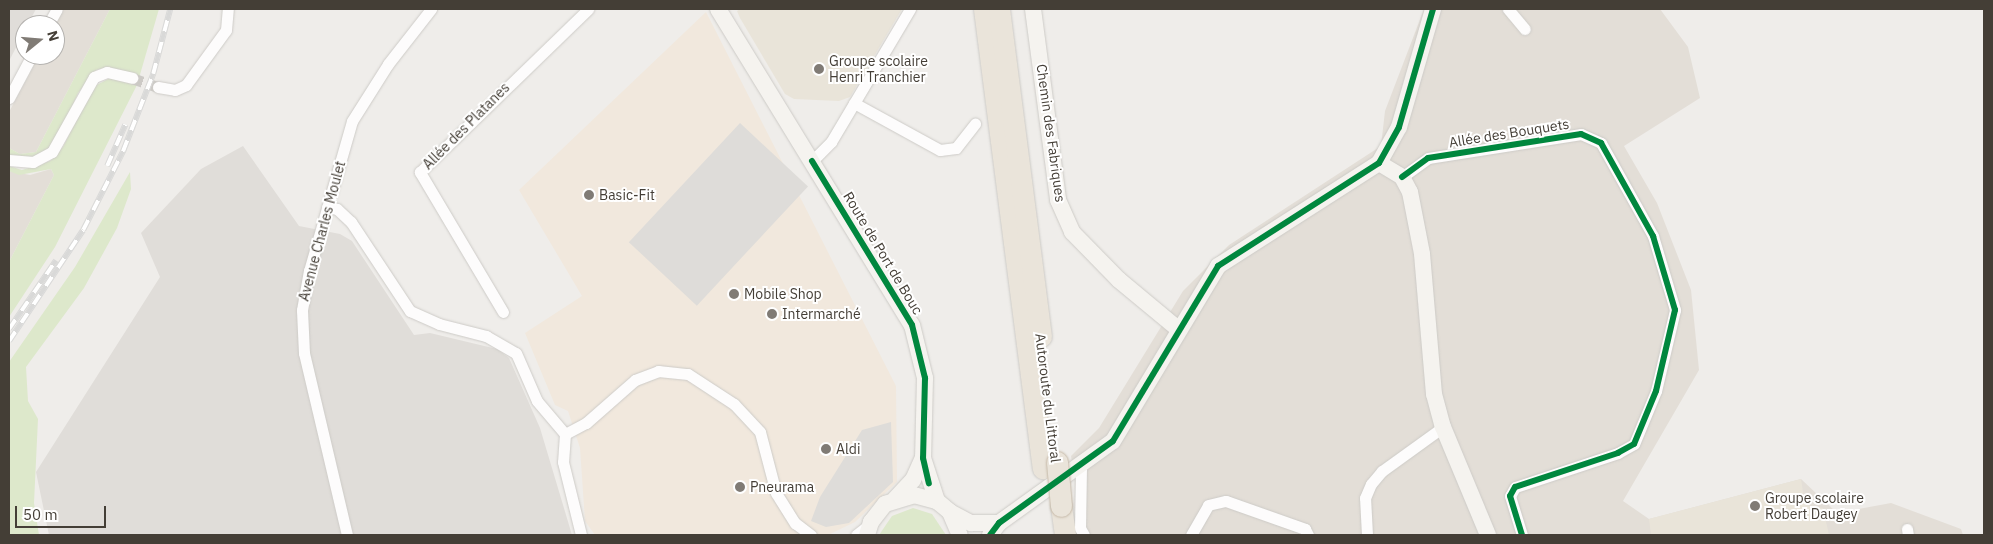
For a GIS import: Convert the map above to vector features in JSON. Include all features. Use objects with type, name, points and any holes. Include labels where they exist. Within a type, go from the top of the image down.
[{"type":"highway","points":[[984,9],[1031,321]]},
{"type":"highway","points":[[999,9],[1031,321]]},
{"type":"highway","name":"Autoroute du Littoral","points":[[1031,321],[1055,509],[1065,535]]},
{"type":"highway","points":[[1051,535],[1055,509]]},
{"type":"street","points":[[158,87],[175,90],[186,85],[226,30],[228,9]]},
{"type":"street","name":"Avenue Charles Moulet","points":[[347,535],[304,353],[302,310],[327,207],[352,121],[388,64],[431,9]]},
{"type":"street","name":"Allée des Platanes","points":[[503,312],[420,172],[588,9]]},
{"type":"street","name":"Route de Port de Bouc","points":[[718,9],[912,325],[925,378],[922,458],[913,480],[869,529]]},
{"type":"street","name":"Route de Port de Bouc","points":[[730,9],[812,161]]},
{"type":"street","points":[[812,161],[831,142],[910,9]]},
{"type":"street","name":"Chemin des Fabriques","points":[[1033,9],[1058,200],[1072,232],[1119,280],[1178,329]]},
{"type":"street","points":[[895,499],[914,495],[937,501],[950,512],[971,524],[995,529],[1081,467],[1113,441],[1178,329],[1218,266],[1379,162],[1400,127],[1433,9]]},
{"type":"street","points":[[1508,9],[1525,29]]},
{"type":"street","points":[[9,98],[27,65]]},
{"type":"street","points":[[9,160],[33,162],[52,152],[94,77],[107,72],[132,78]]},
{"type":"street","points":[[854,103],[940,150],[956,148],[975,124]]},
{"type":"street","name":"Allée des Bouquets","points":[[1402,177],[1428,158],[1581,134],[1601,143],[1654,236],[1675,310],[1656,391],[1634,444],[1618,453],[1516,487],[1510,496],[1522,535]]},
{"type":"street","points":[[1379,162],[1402,177],[1418,223],[1430,362],[1443,427],[1488,535]]},
{"type":"street","points":[[327,207],[337,209],[351,222],[410,311],[439,324],[486,336],[516,353],[537,401],[565,434],[563,462],[582,535]]},
{"type":"street","points":[[565,434],[586,423],[636,380],[658,371],[688,374],[734,404],[760,432],[776,493],[795,523],[811,535]]},
{"type":"street","points":[[1367,535],[1365,498],[1371,484],[1382,471],[1443,427]]},
{"type":"street","name":"Route de Port de Bouc","points":[[922,458],[937,501]]},
{"type":"street","points":[[1081,467],[1080,528],[1084,535]]},
{"type":"street","points":[[1191,535],[1208,505],[1226,501],[1305,529],[1308,535]]},
{"type":"street","points":[[950,512],[960,535]]},
{"type":"street","points":[[856,535],[869,529]]},
{"type":"shaded area","points":[[9,9],[36,9],[33,15],[15,15],[15,49],[9,61]]},
{"type":"shaded area","points":[[64,9],[110,9],[36,152],[20,154],[9,148],[9,112],[34,65],[65,65],[65,15],[61,15]]},
{"type":"shaded area","name":"Groupe scolaire Henri Tranchier","points":[[740,9],[902,9],[850,97],[839,101],[794,99],[785,94],[740,18],[737,11]]},
{"type":"shaded area","points":[[1424,9],[1660,9],[1688,47],[1700,98],[1624,146],[1657,203],[1691,290],[1699,370],[1623,501],[1649,519],[1801,479],[1837,513],[1891,503],[1961,529],[1963,535],[1084,535],[1071,456],[1099,428],[1183,291],[1229,245],[1381,146],[1385,111]]},
{"type":"shaded area","points":[[706,12],[896,386],[897,482],[855,522],[828,535],[595,535],[585,521],[580,448],[568,411],[555,405],[525,333],[582,296],[519,190]]},
{"type":"shaded area","points":[[740,123],[808,186],[697,306],[629,242]]},
{"type":"shaded area","points":[[243,146],[299,226],[340,234],[352,241],[414,335],[430,333],[497,349],[509,358],[540,428],[572,535],[49,535],[36,472],[160,277],[141,233],[201,169]]},
{"type":"shaded area","points":[[51,169],[54,175],[9,262],[9,171],[30,175]]},
{"type":"shaded area","points":[[891,422],[893,482],[849,523],[826,527],[811,521],[820,497],[862,430]]},
{"type":"shaded area","name":"Groupe scolaire Robert Daugey","points":[[1801,479],[1805,505],[1823,508],[1829,535],[1651,535],[1649,519]]},
{"type":"green space","points":[[110,9],[159,9],[137,85],[55,247],[9,317],[9,262],[54,175],[51,169],[19,175],[9,171],[9,166],[22,170],[50,161],[63,147],[93,87],[108,79],[120,79],[108,67],[96,70],[78,93],[62,130],[47,151],[32,157],[9,155],[9,148],[20,154],[36,152]]},
{"type":"green space","points":[[130,172],[131,189],[117,228],[84,288],[26,367],[28,401],[38,419],[34,503],[39,535],[9,535],[9,362],[75,267]]},
{"type":"green space","points":[[913,508],[932,514],[946,535],[879,535],[892,516]]},
{"type":"tunnel","points":[[132,78],[158,87]]},
{"type":"railway","points":[[9,341],[83,230],[123,151],[153,74],[170,9]]},
{"type":"railway","points":[[107,166],[125,125]]},
{"type":"railway","points":[[9,329],[56,260]]},
{"type":"cycle path","points":[[990,535],[999,523],[1113,441],[1218,266],[1379,163],[1399,127],[1433,9]]},
{"type":"cycle path","points":[[1402,177],[1428,158],[1581,134],[1601,143],[1653,236],[1675,310],[1656,391],[1634,444],[1618,453],[1515,487],[1510,496],[1522,535]]},
{"type":"cycle path","points":[[812,161],[912,325],[925,378],[923,458],[929,483]]},
{"type":"place","name":"Groupe scolaire Henri Tranchier","points":[[819,69]]},
{"type":"place","name":"Basic-Fit","points":[[589,195]]},
{"type":"place","name":"Mobile Shop","points":[[734,294]]},
{"type":"place","name":"Intermarché","points":[[772,314]]},
{"type":"place","name":"Aldi","points":[[826,449]]},
{"type":"place","name":"Pneurama","points":[[740,487]]},
{"type":"place","name":"Groupe scolaire Robert Daugey","points":[[1755,506]]}]
